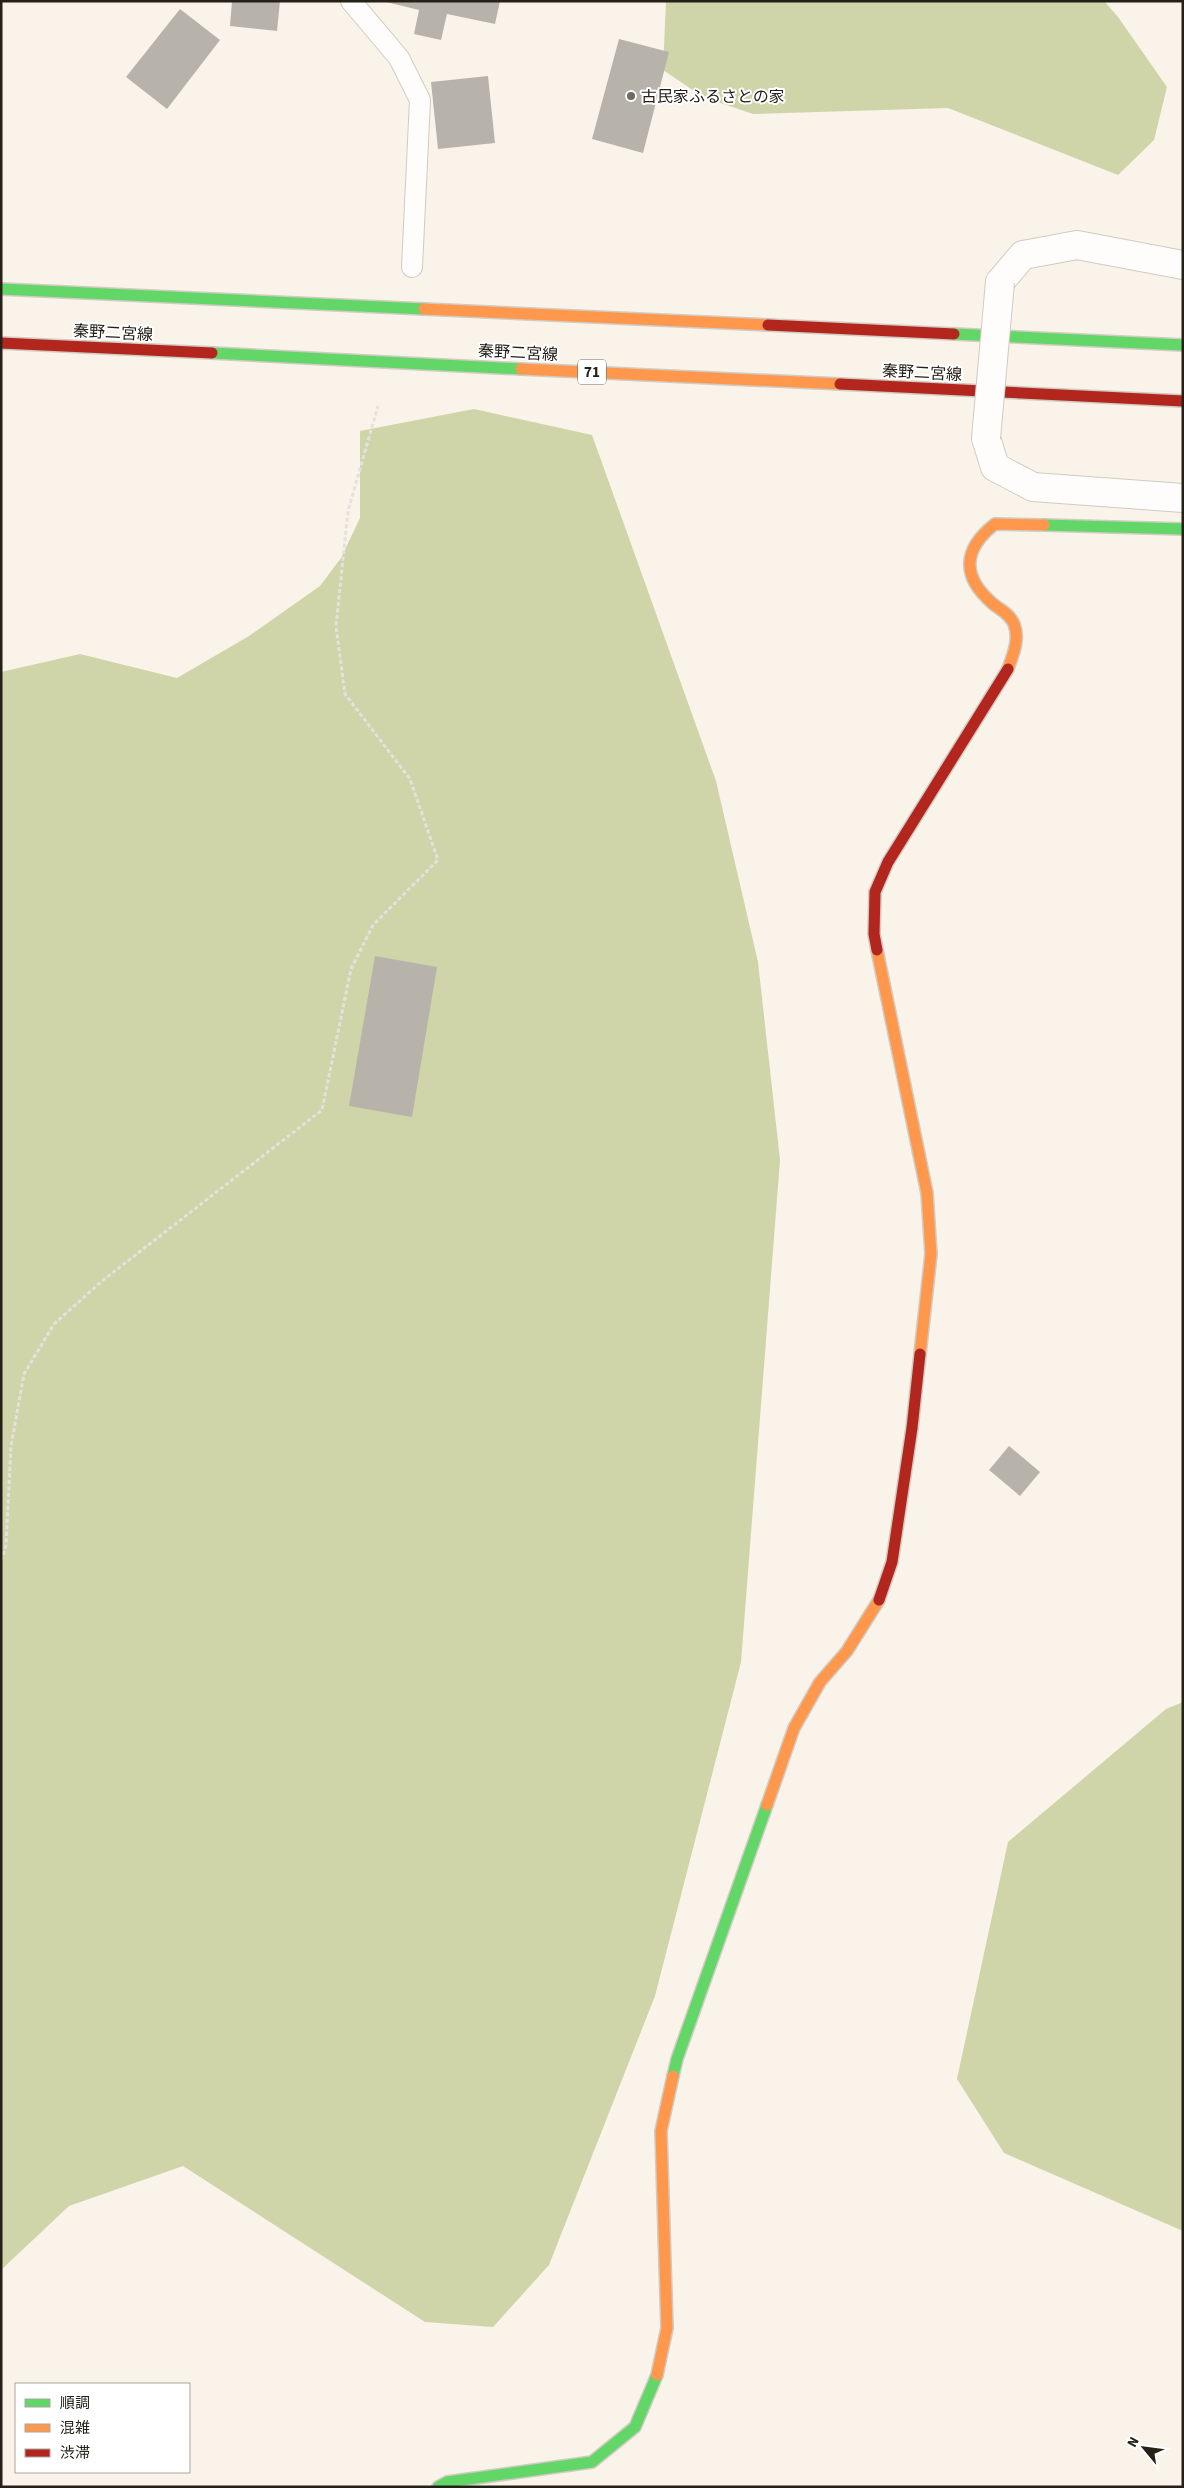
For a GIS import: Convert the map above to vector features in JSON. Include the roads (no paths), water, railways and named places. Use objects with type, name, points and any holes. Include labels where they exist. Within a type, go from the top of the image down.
[{"type":"street","points":[[1183,265],[1077,245],[1023,255],[1000,282],[986,438],[995,467],[1033,487],[1183,498]]},
{"type":"street","points":[[1,289],[1183,345]]},
{"type":"street","name":"秦野二宮線","points":[[1,343],[1183,401]]},
{"type":"street","points":[[438,2487],[447,2482],[592,2462],[634,2427],[638,2420],[656,2382],[667,2328],[661,2131],[678,2059],[794,1728],[820,1682],[848,1651],[882,1596],[892,1562],[912,1428],[931,1254],[927,1193],[874,934],[875,892],[888,862],[1008,669],[1017,640],[1010,617],[990,602],[973,581],[968,563],[972,548],[981,533],[995,524],[1183,529]]},
{"type":"lane","points":[[351,1],[399,58],[420,100],[412,266]]},
{"type":"place","name":"古民家ふるさとの家","points":[[631,96]]}]
